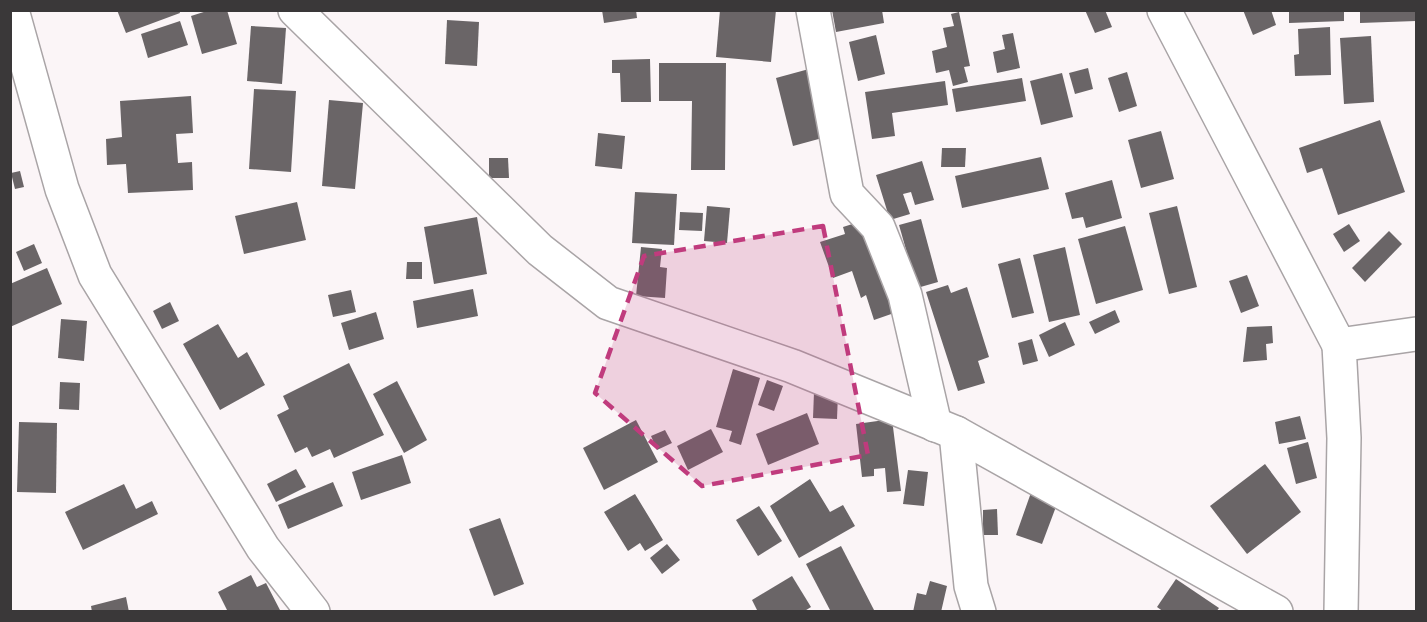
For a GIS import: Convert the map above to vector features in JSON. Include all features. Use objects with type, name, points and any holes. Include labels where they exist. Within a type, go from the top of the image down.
[{"type":"street","points":[[12,10],[62,189],[95,274],[263,548],[313,612]]},
{"type":"street","points":[[295,10],[540,250],[608,303],[792,366],[945,429],[1276,612]]},
{"type":"street","points":[[813,10],[847,194],[878,227],[905,295],[945,429],[971,586],[979,612]]},
{"type":"street","points":[[1164,10],[1339,345],[1344,438],[1341,612]]},
{"type":"street","points":[[1339,345],[1416,334]]},
{"type":"highlighted area","points":[[823,226],[868,455],[702,486],[595,393],[644,256]]},
{"type":"building","points":[[117,10],[179,10],[180,13],[126,33]]},
{"type":"building","points":[[210,10],[227,10],[237,44],[202,54],[191,16]]},
{"type":"building","points":[[602,10],[636,10],[637,18],[604,23]]},
{"type":"building","points":[[720,10],[776,10],[771,62],[716,57]]},
{"type":"building","points":[[832,10],[882,10],[884,23],[836,32]]},
{"type":"building","points":[[1085,10],[1105,10],[1112,27],[1095,33]]},
{"type":"building","points":[[1243,10],[1271,10],[1276,25],[1253,35]]},
{"type":"building","points":[[1289,10],[1344,10],[1344,21],[1289,23]]},
{"type":"building","points":[[1360,10],[1416,10],[1416,21],[1360,23]]},
{"type":"building","points":[[959,12],[970,66],[964,67],[968,82],[953,86],[949,70],[936,73],[932,51],[947,47],[943,28],[954,26],[951,14]]},
{"type":"building","points":[[447,20],[479,22],[477,66],[445,64]]},
{"type":"building","points":[[180,21],[188,45],[148,58],[141,34]]},
{"type":"building","points":[[251,26],[286,28],[282,84],[247,81]]},
{"type":"building","points":[[1330,27],[1331,75],[1295,76],[1294,55],[1299,54],[1298,29]]},
{"type":"building","points":[[1013,33],[1020,68],[997,73],[993,52],[1005,49],[1002,35]]},
{"type":"building","points":[[876,35],[885,74],[858,81],[849,42]]},
{"type":"building","points":[[1371,36],[1374,102],[1344,104],[1340,38]]},
{"type":"building","points":[[650,59],[651,102],[621,102],[620,73],[612,73],[612,60]]},
{"type":"building","points":[[659,63],[726,63],[725,170],[691,170],[692,101],[659,101]]},
{"type":"building","points":[[1088,68],[1093,89],[1075,94],[1069,73]]},
{"type":"building","points":[[809,69],[826,137],[793,146],[776,78]]},
{"type":"building","points":[[1127,72],[1137,106],[1119,112],[1108,78]]},
{"type":"building","points":[[1062,73],[1073,117],[1041,125],[1030,81]]},
{"type":"building","points":[[1022,78],[1026,101],[956,112],[952,89]]},
{"type":"building","points":[[945,81],[948,105],[892,113],[895,136],[872,139],[865,92]]},
{"type":"building","points":[[254,89],[296,91],[291,172],[249,169]]},
{"type":"building","points":[[191,96],[193,133],[176,134],[178,163],[192,162],[193,190],[128,193],[126,164],[107,165],[106,139],[122,137],[120,101]]},
{"type":"building","points":[[329,100],[363,103],[355,189],[322,186]]},
{"type":"building","points":[[1380,120],[1405,192],[1338,215],[1322,168],[1307,173],[1299,148]]},
{"type":"building","points":[[1161,131],[1174,179],[1141,188],[1128,140]]},
{"type":"building","points":[[598,133],[625,136],[622,169],[595,166]]},
{"type":"building","points":[[942,148],[966,148],[965,167],[941,167]]},
{"type":"building","points":[[1041,157],[1049,189],[962,208],[955,176]]},
{"type":"building","points":[[489,158],[508,158],[509,178],[489,178]]},
{"type":"building","points":[[922,161],[934,200],[915,205],[911,192],[903,194],[910,214],[890,220],[876,175]]},
{"type":"building","points":[[20,171],[24,187],[15,189],[11,173]]},
{"type":"building","points":[[1112,180],[1122,218],[1086,228],[1083,217],[1072,219],[1065,193]]},
{"type":"building","points":[[635,192],[677,194],[674,245],[632,243]]},
{"type":"building","points":[[297,202],[306,240],[244,254],[235,216]]},
{"type":"building","points":[[707,206],[730,208],[727,243],[704,241]]},
{"type":"building","points":[[1177,206],[1197,287],[1169,294],[1149,213]]},
{"type":"building","points":[[680,212],[703,213],[702,231],[679,230]]},
{"type":"building","points":[[477,217],[487,274],[434,284],[424,227]]},
{"type":"building","points":[[921,219],[938,282],[917,288],[899,225]]},
{"type":"building","points":[[865,220],[897,312],[874,320],[866,295],[861,298],[852,271],[833,278],[820,242],[845,234],[843,227]]},
{"type":"building","points":[[1349,224],[1360,241],[1344,252],[1333,234]]},
{"type":"building","points":[[1125,226],[1143,290],[1096,304],[1078,239]]},
{"type":"building","points":[[1389,231],[1402,244],[1365,282],[1352,268]]},
{"type":"building","points":[[34,244],[42,263],[24,271],[16,252]]},
{"type":"building","points":[[641,247],[662,249],[660,267],[667,268],[665,298],[636,296]]},
{"type":"building","points":[[1065,247],[1080,315],[1049,322],[1033,255]]},
{"type":"building","points":[[1020,258],[1034,313],[1012,318],[998,264]]},
{"type":"building","points":[[407,262],[422,262],[422,279],[406,279]]},
{"type":"building","points":[[47,268],[62,304],[10,327],[10,284]]},
{"type":"building","points":[[1247,275],[1259,306],[1241,313],[1229,281]]},
{"type":"building","points":[[948,285],[951,293],[967,287],[989,357],[978,361],[985,383],[958,391],[926,292]]},
{"type":"building","points":[[473,289],[478,316],[417,328],[413,301]]},
{"type":"building","points":[[351,290],[356,312],[333,317],[328,295]]},
{"type":"building","points":[[170,302],[179,321],[162,329],[153,311]]},
{"type":"building","points":[[1115,310],[1120,322],[1095,334],[1089,322]]},
{"type":"building","points":[[376,312],[384,339],[349,350],[341,323]]},
{"type":"building","points":[[61,319],[87,321],[84,361],[58,358]]},
{"type":"building","points":[[1065,322],[1075,345],[1049,357],[1039,335]]},
{"type":"building","points":[[218,324],[238,358],[247,352],[265,385],[220,410],[183,344]]},
{"type":"building","points":[[1272,326],[1273,343],[1266,344],[1267,360],[1243,362],[1247,327]]},
{"type":"building","points":[[1032,339],[1038,361],[1023,365],[1018,343]]},
{"type":"building","points":[[349,363],[384,435],[334,458],[330,449],[312,457],[307,447],[295,453],[277,415],[289,409],[283,396]]},
{"type":"building","points":[[733,369],[760,378],[741,445],[729,441],[732,431],[716,427]]},
{"type":"building","points":[[767,380],[783,386],[774,411],[758,405]]},
{"type":"building","points":[[397,381],[427,440],[404,453],[373,394]]},
{"type":"building","points":[[60,382],[80,383],[79,410],[59,409]]},
{"type":"building","points":[[814,392],[838,393],[837,419],[813,418]]},
{"type":"building","points":[[807,413],[819,444],[768,465],[756,434]]},
{"type":"building","points":[[1300,416],[1306,439],[1279,444],[1275,422]]},
{"type":"building","points":[[892,419],[901,491],[887,492],[885,468],[874,469],[874,476],[862,477],[856,424]]},
{"type":"building","points":[[636,420],[658,462],[604,490],[583,448]]},
{"type":"building","points":[[19,422],[57,423],[56,493],[17,492]]},
{"type":"building","points":[[711,429],[723,452],[688,470],[677,446]]},
{"type":"building","points":[[665,430],[672,443],[657,450],[651,436]]},
{"type":"building","points":[[1308,442],[1317,478],[1296,484],[1287,448]]},
{"type":"building","points":[[402,455],[411,483],[361,500],[352,472]]},
{"type":"building","points":[[1265,464],[1301,512],[1247,554],[1210,506]]},
{"type":"building","points":[[296,469],[306,487],[276,502],[267,484]]},
{"type":"building","points":[[908,470],[928,472],[924,506],[903,504]]},
{"type":"building","points":[[810,479],[830,512],[843,505],[855,526],[799,558],[770,506]]},
{"type":"building","points":[[333,482],[343,506],[288,529],[278,505]]},
{"type":"building","points":[[124,484],[136,509],[152,501],[158,514],[83,550],[65,512]]},
{"type":"building","points":[[1033,487],[1060,496],[1042,544],[1016,535]]},
{"type":"building","points":[[635,494],[663,540],[645,551],[640,543],[628,551],[604,512]]},
{"type":"building","points":[[759,506],[782,541],[758,556],[736,520]]},
{"type":"building","points":[[997,509],[998,535],[983,535],[983,510]]},
{"type":"building","points":[[500,518],[524,584],[494,596],[469,529]]},
{"type":"building","points":[[667,544],[680,560],[662,574],[650,558]]},
{"type":"building","points":[[841,546],[874,610],[871,612],[831,612],[806,564]]},
{"type":"building","points":[[251,575],[257,587],[266,583],[281,612],[228,612],[218,592]]},
{"type":"building","points":[[792,576],[811,607],[803,612],[758,612],[752,600]]},
{"type":"building","points":[[1176,579],[1219,608],[1216,612],[1164,612],[1157,607]]},
{"type":"building","points":[[930,581],[947,586],[941,612],[913,612],[917,593],[926,595]]},
{"type":"building","points":[[126,597],[129,612],[92,612],[91,606]]}]
